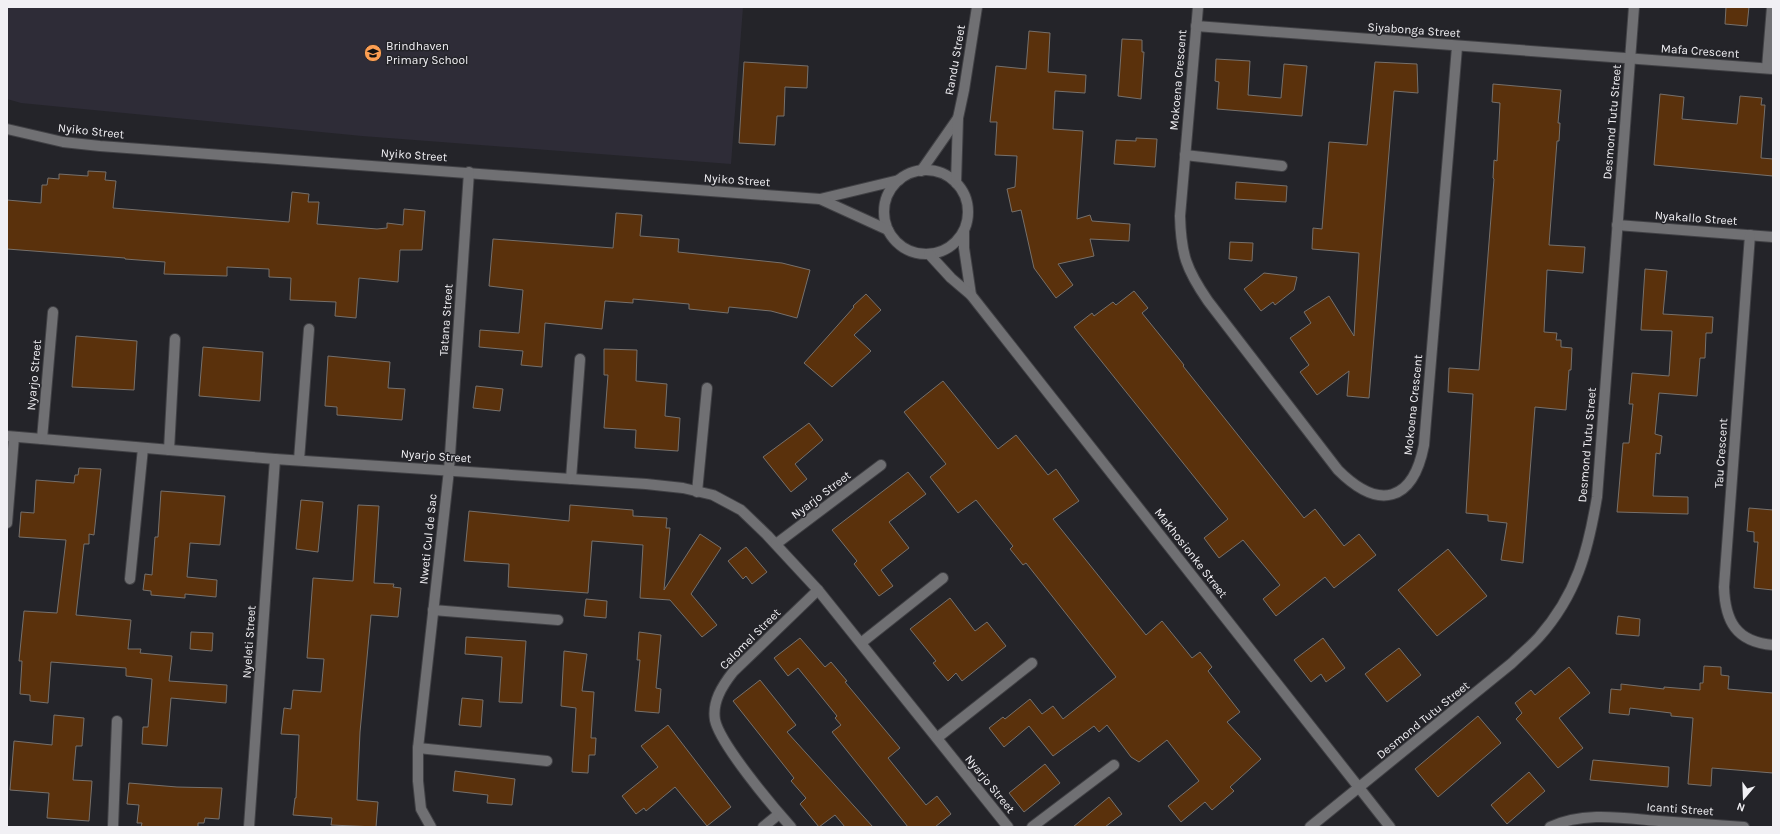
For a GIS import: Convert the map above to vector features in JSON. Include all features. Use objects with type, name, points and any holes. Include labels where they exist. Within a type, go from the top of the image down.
[{"type":"street","name":"Randu Street","points":[[956,183],[958,118],[967,76],[977,7]]},
{"type":"street","name":"Mokoena Crescent","points":[[1198,7],[1180,216],[1181,240],[1185,261],[1194,280],[1338,470],[1350,482],[1364,491],[1378,496],[1389,496],[1403,488],[1414,476],[1421,461],[1424,444],[1457,47]]},
{"type":"street","name":"Desmond Tutu Street","points":[[1310,827],[1360,788],[1512,663],[1539,638],[1562,607],[1580,571],[1590,536],[1597,497],[1634,7]]},
{"type":"street","name":"Mafa Crescent","points":[[1630,60],[1770,68],[1772,7]]},
{"type":"street","name":"Siyabonga Street","points":[[1196,26],[1630,60]]},
{"type":"street","name":"Randu Street","points":[[921,171],[958,118]]},
{"type":"street","name":"Nyiko Street","points":[[7,130],[63,142],[100,146],[820,199],[899,180]]},
{"type":"street","points":[[1185,154],[1282,166]]},
{"type":"street","points":[[921,171],[940,173],[956,183],[962,192],[967,206],[967,221],[964,230],[950,247],[940,252],[929,254],[919,253],[901,245],[888,230],[885,219],[887,198],[899,180],[909,174],[921,171]]},
{"type":"street","name":"Tatana Street","points":[[449,470],[469,172]]},
{"type":"street","name":"Nyiko Street","points":[[820,199],[888,230]]},
{"type":"street","name":"Nyakallo Street","points":[[1617,225],[1773,237]]},
{"type":"street","name":"Makhosionke Street","points":[[964,230],[964,248],[971,294]]},
{"type":"street","name":"Tau Crescent","points":[[1750,235],[1725,579],[1725,604],[1730,621],[1739,633],[1752,642],[1773,645]]},
{"type":"street","name":"Makhosionke Street","points":[[929,254],[951,278],[971,294],[1390,827]]},
{"type":"street","name":"Nyarjo Street","points":[[42,439],[52,312]]},
{"type":"street","points":[[299,460],[309,329]]},
{"type":"street","points":[[170,450],[175,339]]},
{"type":"street","points":[[571,479],[580,359]]},
{"type":"street","points":[[697,492],[707,388]]},
{"type":"street","name":"Nyarjo Street","points":[[7,523],[10,436],[275,459],[646,484],[682,488],[713,495],[741,510],[776,544],[818,590],[1008,827]]},
{"type":"street","points":[[130,579],[143,448]]},
{"type":"street","name":"Nyeleti Street","points":[[250,827],[275,459]]},
{"type":"street","name":"Nyarjo Street","points":[[776,544],[881,465]]},
{"type":"street","name":"Nweti Cul de Sac","points":[[431,827],[421,809],[418,780],[418,748],[449,470]]},
{"type":"street","points":[[861,643],[943,578]]},
{"type":"street","name":"Calomel Street","points":[[791,827],[779,814],[723,740],[715,720],[716,702],[722,686],[733,672],[818,590]]},
{"type":"street","points":[[433,610],[558,620]]},
{"type":"street","points":[[937,738],[1032,663]]},
{"type":"street","points":[[113,827],[117,721]]},
{"type":"street","points":[[418,748],[547,760]]},
{"type":"street","points":[[1032,827],[1114,765]]},
{"type":"street","points":[[763,827],[779,814]]},
{"type":"street","points":[[1614,817],[1622,827]]},
{"type":"street","name":"Icanti Street","points":[[1550,827],[1561,822],[1581,818],[1614,817],[1744,827]]},
{"type":"shaded area","name":"Brindhaven Primary School","points":[[7,7],[743,7],[731,164],[362,136],[21,103],[7,99]]},
{"type":"building","points":[[1726,7],[1749,7],[1747,26],[1725,24]]},
{"type":"building","points":[[1029,31],[1050,33],[1048,72],[1086,75],[1085,93],[1055,91],[1053,129],[1083,131],[1077,219],[1090,215],[1092,221],[1130,224],[1129,241],[1090,239],[1094,256],[1058,264],[1073,285],[1056,298],[1034,268],[1021,210],[1012,212],[1007,189],[1015,187],[1017,156],[995,155],[997,122],[990,122],[996,66],[1026,69]]},
{"type":"building","points":[[1122,39],[1142,40],[1142,52],[1144,52],[1141,99],[1118,96]]},
{"type":"building","points":[[1216,59],[1250,61],[1248,95],[1281,98],[1284,64],[1307,66],[1302,116],[1217,109],[1219,82],[1215,81]]},
{"type":"building","points":[[744,62],[808,66],[807,88],[785,87],[784,116],[777,116],[775,145],[739,143]]},
{"type":"building","points":[[1375,62],[1417,64],[1418,93],[1394,91],[1369,398],[1347,396],[1349,371],[1317,395],[1300,372],[1309,365],[1290,338],[1311,323],[1304,312],[1329,296],[1354,336],[1359,253],[1312,249],[1313,228],[1322,229],[1329,142],[1367,145]]},
{"type":"building","points":[[1493,84],[1561,90],[1558,123],[1560,123],[1559,141],[1557,141],[1549,245],[1585,247],[1583,273],[1547,270],[1544,332],[1557,333],[1556,340],[1561,340],[1561,347],[1572,348],[1571,370],[1569,370],[1566,410],[1535,407],[1523,563],[1501,560],[1507,523],[1488,521],[1488,515],[1466,513],[1473,394],[1448,392],[1449,368],[1479,370],[1494,179],[1494,160],[1497,161],[1500,103],[1492,102]]},
{"type":"building","points":[[1660,94],[1684,97],[1682,119],[1737,124],[1740,96],[1762,98],[1761,105],[1765,105],[1761,158],[1773,159],[1773,176],[1654,165]]},
{"type":"building","points":[[1136,138],[1157,139],[1155,167],[1114,164],[1116,140],[1136,141]]},
{"type":"building","points":[[88,171],[106,172],[105,180],[116,181],[113,208],[289,222],[292,192],[309,194],[308,202],[319,202],[317,224],[377,229],[387,228],[387,223],[403,225],[404,209],[425,211],[422,250],[400,250],[398,282],[359,278],[356,318],[335,316],[336,302],[290,300],[291,278],[269,277],[269,269],[227,267],[227,276],[164,274],[165,262],[7,249],[7,200],[41,203],[42,185],[47,185],[48,178],[59,179],[59,174],[88,176]]},
{"type":"building","points":[[1236,182],[1287,186],[1286,202],[1235,199]]},
{"type":"building","points":[[616,213],[642,215],[640,236],[679,239],[678,252],[782,263],[810,270],[797,318],[771,311],[729,307],[728,313],[689,309],[689,304],[633,299],[633,303],[605,301],[602,329],[545,323],[542,367],[521,365],[523,351],[479,347],[480,330],[519,333],[523,290],[489,286],[493,239],[613,248]]},
{"type":"building","points":[[1230,242],[1253,243],[1252,261],[1229,259]]},
{"type":"building","points":[[1645,269],[1667,271],[1663,314],[1713,317],[1712,333],[1706,333],[1705,358],[1700,358],[1697,396],[1659,393],[1655,434],[1662,436],[1660,454],[1656,453],[1653,496],[1688,497],[1688,514],[1617,512],[1623,443],[1629,443],[1633,404],[1629,404],[1632,373],[1669,376],[1672,331],[1641,330]]},
{"type":"building","points":[[1264,273],[1297,277],[1294,290],[1275,305],[1273,302],[1261,311],[1244,289]]},
{"type":"building","points":[[1134,291],[1148,308],[1142,313],[1304,518],[1315,509],[1344,546],[1359,534],[1376,555],[1334,588],[1325,577],[1276,616],[1263,599],[1280,585],[1243,540],[1219,558],[1204,538],[1228,519],[1074,327],[1092,313],[1094,316],[1113,302],[1116,305]]},
{"type":"building","points":[[866,294],[881,310],[854,335],[871,351],[832,387],[804,363],[854,307],[853,306]]},
{"type":"building","points":[[76,336],[137,341],[134,390],[72,387]]},
{"type":"building","points":[[203,347],[263,352],[260,401],[199,396]]},
{"type":"building","points":[[604,349],[637,350],[636,381],[667,384],[665,416],[680,418],[678,451],[635,448],[636,430],[604,428],[608,375],[604,375]]},
{"type":"building","points":[[328,356],[390,362],[388,388],[405,389],[402,420],[337,415],[337,407],[325,406]]},
{"type":"building","points":[[943,381],[998,449],[1016,435],[1048,475],[1056,469],[1079,501],[1053,519],[1146,635],[1162,621],[1192,658],[1200,652],[1212,667],[1208,671],[1240,712],[1227,722],[1261,759],[1230,787],[1234,791],[1212,810],[1205,802],[1181,822],[1168,806],[1199,781],[1167,740],[1139,762],[1131,757],[1107,725],[1099,732],[1094,726],[1053,756],[1029,726],[1004,747],[989,728],[1003,717],[1005,719],[1030,699],[1042,714],[1053,706],[1063,719],[1116,677],[1026,563],[1023,565],[1010,549],[1013,546],[976,500],[958,513],[930,477],[946,464],[904,412]]},
{"type":"building","points":[[476,386],[503,389],[500,411],[473,408]]},
{"type":"building","points":[[809,423],[823,440],[795,464],[807,479],[791,492],[763,457]]},
{"type":"building","points":[[79,468],[101,469],[94,535],[89,534],[89,544],[84,544],[76,615],[131,620],[128,649],[141,649],[140,653],[172,656],[169,681],[227,685],[226,703],[171,698],[167,746],[142,744],[143,727],[148,727],[152,679],[126,676],[126,668],[51,662],[48,703],[30,701],[30,695],[20,694],[22,661],[19,661],[24,611],[57,613],[66,540],[19,537],[21,512],[34,513],[36,480],[74,483],[75,475],[78,475]]},
{"type":"building","points":[[908,472],[926,494],[889,522],[909,548],[881,570],[893,586],[879,596],[854,564],[857,561],[832,530]]},
{"type":"building","points":[[161,491],[225,496],[220,545],[190,543],[187,577],[217,580],[216,597],[185,594],[185,598],[151,595],[151,591],[143,590],[145,574],[152,575],[155,537],[158,537]]},
{"type":"building","points":[[301,500],[323,502],[318,552],[296,549]]},
{"type":"building","points":[[358,505],[379,506],[374,583],[394,584],[393,587],[401,588],[398,617],[371,615],[360,732],[357,800],[378,802],[376,827],[331,825],[332,818],[293,815],[296,798],[299,735],[281,734],[284,708],[291,709],[293,690],[321,692],[324,659],[307,658],[313,578],[353,581]]},
{"type":"building","points":[[570,505],[633,510],[633,516],[667,518],[666,528],[670,528],[664,590],[700,534],[721,548],[691,594],[717,625],[702,637],[670,600],[640,598],[643,545],[592,541],[588,593],[508,587],[509,564],[464,561],[469,511],[569,521]]},
{"type":"building","points":[[1749,508],[1773,510],[1773,590],[1754,588],[1758,542],[1754,542],[1754,532],[1747,531]]},
{"type":"building","points":[[746,547],[767,572],[752,584],[746,576],[743,579],[728,561]]},
{"type":"building","points":[[1448,549],[1487,596],[1437,636],[1398,590]]},
{"type":"building","points":[[950,598],[975,631],[987,622],[1006,646],[962,681],[956,673],[948,681],[933,663],[936,661],[910,629]]},
{"type":"building","points":[[586,599],[607,601],[606,618],[584,616]]},
{"type":"building","points":[[1618,616],[1640,619],[1639,636],[1616,634]]},
{"type":"building","points":[[191,632],[213,633],[212,651],[190,649]]},
{"type":"building","points":[[639,632],[661,635],[656,688],[661,689],[659,713],[635,711],[640,660],[637,660]]},
{"type":"building","points":[[466,637],[526,641],[522,703],[499,702],[502,657],[465,654]]},
{"type":"building","points":[[800,638],[825,667],[831,662],[847,681],[845,682],[900,748],[888,758],[926,805],[937,796],[951,814],[935,827],[908,827],[832,732],[841,725],[835,718],[837,716],[798,668],[788,676],[774,658]]},
{"type":"building","points":[[1323,638],[1345,668],[1326,682],[1321,674],[1311,682],[1294,660]]},
{"type":"building","points":[[1399,648],[1421,675],[1387,702],[1365,674]]},
{"type":"building","points":[[564,651],[587,654],[582,691],[594,692],[591,738],[596,738],[595,755],[589,755],[588,773],[572,772],[576,708],[561,706]]},
{"type":"building","points":[[1704,666],[1721,667],[1721,675],[1729,676],[1728,689],[1773,693],[1773,773],[1712,768],[1711,786],[1688,784],[1693,718],[1671,716],[1671,713],[1630,708],[1629,715],[1609,713],[1611,689],[1621,690],[1621,684],[1664,689],[1664,687],[1700,690],[1700,683],[1703,683]]},
{"type":"building","points":[[1569,667],[1590,693],[1559,718],[1583,748],[1558,768],[1516,719],[1522,713],[1515,703],[1531,690],[1535,695]]},
{"type":"building","points":[[760,680],[796,725],[787,732],[873,827],[845,827],[835,815],[819,827],[800,804],[806,798],[791,781],[794,778],[733,701]]},
{"type":"building","points":[[462,698],[483,700],[481,727],[459,725]]},
{"type":"building","points":[[54,715],[84,718],[82,746],[76,746],[73,780],[92,781],[89,821],[47,818],[49,793],[10,790],[14,741],[52,745]]},
{"type":"building","points":[[1478,716],[1501,743],[1438,797],[1415,769]]},
{"type":"building","points":[[668,725],[731,807],[707,826],[675,787],[646,811],[644,808],[636,814],[622,796],[658,767],[641,746]]},
{"type":"building","points":[[1593,760],[1669,767],[1668,787],[1590,780]]},
{"type":"building","points":[[1045,764],[1060,783],[1024,812],[1009,793]]},
{"type":"building","points":[[455,771],[515,779],[512,805],[487,803],[488,795],[453,791]]},
{"type":"building","points":[[1529,772],[1545,791],[1507,824],[1491,805]]},
{"type":"building","points":[[129,783],[177,787],[222,788],[219,819],[205,818],[204,823],[198,823],[198,827],[141,827],[142,823],[137,823],[139,805],[127,804]]},
{"type":"building","points":[[1109,797],[1122,814],[1105,827],[1073,827]]},
{"type":"place","name":"Brindhaven Primary School","points":[[373,53]]}]
